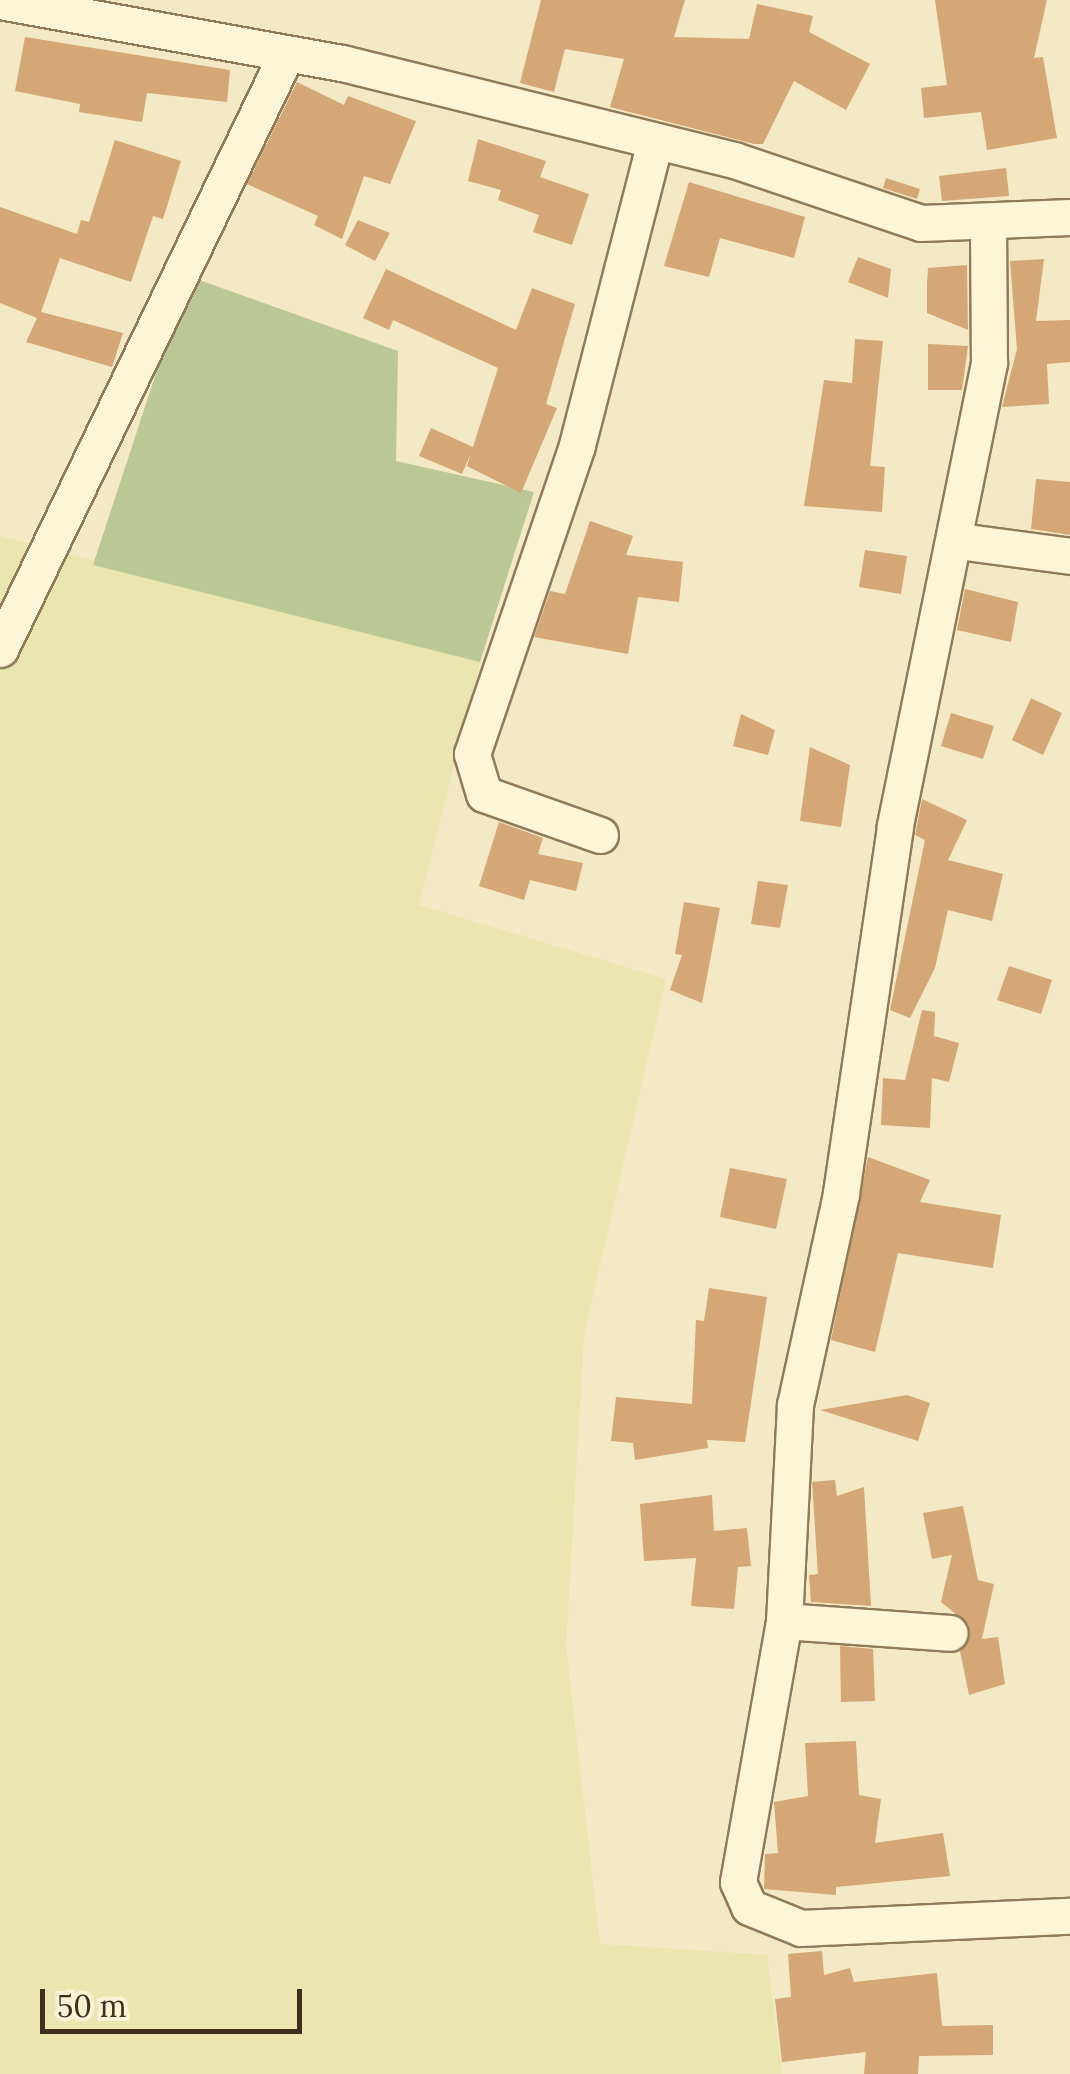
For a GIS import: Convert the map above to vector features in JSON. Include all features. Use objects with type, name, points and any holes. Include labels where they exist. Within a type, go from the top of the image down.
[{"type":"street","points":[[0,1],[285,57],[654,142],[921,223],[988,224],[1070,217]]},
{"type":"street","points":[[0,649],[285,57]]},
{"type":"street","points":[[600,835],[484,794],[472,754],[577,445],[654,142]]},
{"type":"street","points":[[988,224],[989,363],[958,540],[895,827],[841,1194],[795,1405],[784,1622],[738,1882],[749,1907],[801,1928],[1070,1916]]},
{"type":"street","points":[[958,540],[1070,556]]},
{"type":"street","points":[[784,1622],[950,1633]]},
{"type":"shaded area","points":[[0,536],[480,662],[419,905],[666,979],[584,1335],[566,1646],[600,1944],[767,1955],[782,2074],[0,2074]]},
{"type":"green space","points":[[188,276],[398,351],[396,461],[534,492],[480,662],[93,565]]},
{"type":"building","points":[[541,0],[685,0],[674,37],[749,39],[757,4],[813,16],[809,32],[870,64],[846,110],[794,81],[763,144],[754,144],[610,107],[624,59],[565,49],[554,92],[520,83]]},
{"type":"building","points":[[935,0],[1047,0],[1034,58],[1043,57],[1057,138],[987,150],[981,112],[924,118],[921,88],[947,85]]},
{"type":"building","points":[[25,37],[230,70],[227,102],[147,93],[142,122],[79,112],[80,104],[15,91]]},
{"type":"building","points":[[297,82],[344,105],[348,96],[416,121],[390,184],[364,176],[342,239],[314,225],[318,216],[247,184]]},
{"type":"building","points":[[478,139],[546,161],[540,177],[589,194],[572,245],[533,232],[539,215],[498,200],[501,190],[468,181]]},
{"type":"building","points":[[115,140],[181,161],[163,219],[153,216],[131,282],[60,258],[41,312],[123,333],[112,367],[26,342],[37,318],[0,303],[0,207],[77,234],[81,220],[89,222]]},
{"type":"building","points":[[1006,168],[1009,196],[942,201],[939,176]]},
{"type":"building","points":[[886,178],[920,189],[917,199],[883,188]]},
{"type":"building","points":[[689,182],[805,217],[794,258],[720,238],[709,277],[664,266]]},
{"type":"building","points":[[358,220],[390,233],[375,261],[345,245]]},
{"type":"building","points":[[858,257],[891,269],[888,298],[848,282]]},
{"type":"building","points":[[1044,259],[1036,321],[1070,320],[1070,362],[1047,364],[1049,404],[1002,407],[1017,349],[1010,261]]},
{"type":"building","points":[[967,265],[968,330],[927,313],[928,268]]},
{"type":"building","points":[[386,269],[516,330],[532,288],[575,304],[546,404],[557,408],[521,493],[467,466],[471,453],[462,474],[419,456],[431,428],[473,447],[498,368],[393,320],[389,330],[363,318]]},
{"type":"building","points":[[855,339],[883,341],[870,466],[885,467],[882,512],[804,506],[824,380],[852,383]]},
{"type":"building","points":[[928,344],[968,346],[962,390],[928,390]]},
{"type":"building","points":[[1036,479],[1070,482],[1070,535],[1031,529]]},
{"type":"building","points":[[590,521],[633,536],[626,555],[683,562],[679,602],[638,597],[628,654],[534,637],[550,591],[565,594]]},
{"type":"building","points":[[865,550],[907,556],[901,594],[859,587]]},
{"type":"building","points":[[965,589],[1018,602],[1011,642],[957,630]]},
{"type":"building","points":[[1031,698],[1062,713],[1043,755],[1012,740]]},
{"type":"building","points":[[951,713],[994,726],[983,759],[941,746]]},
{"type":"building","points":[[741,714],[775,730],[768,755],[733,746]]},
{"type":"building","points":[[810,747],[850,765],[841,827],[800,821]]},
{"type":"building","points":[[922,799],[967,820],[948,860],[1003,874],[992,921],[948,910],[935,968],[910,1018],[890,1010],[925,840],[915,835]]},
{"type":"building","points":[[499,822],[543,838],[538,854],[583,863],[576,891],[530,880],[524,900],[479,886]]},
{"type":"building","points":[[758,881],[788,885],[780,928],[751,924]]},
{"type":"building","points":[[684,902],[720,908],[702,1003],[670,990],[682,955],[675,954]]},
{"type":"building","points":[[1009,966],[1052,980],[1041,1014],[997,1000]]},
{"type":"building","points":[[922,1010],[935,1012],[934,1036],[959,1043],[949,1082],[932,1078],[930,1128],[881,1125],[883,1078],[905,1080]]},
{"type":"building","points":[[868,1157],[930,1180],[920,1202],[1001,1215],[993,1268],[898,1253],[875,1352],[831,1340]]},
{"type":"building","points":[[730,1168],[787,1179],[776,1229],[720,1217]]},
{"type":"building","points":[[709,1288],[767,1297],[745,1442],[707,1440],[708,1448],[635,1460],[633,1443],[611,1441],[616,1397],[692,1404],[696,1320],[704,1321]]},
{"type":"building","points":[[907,1395],[930,1403],[918,1441],[820,1410]]},
{"type":"building","points":[[835,1480],[837,1496],[864,1487],[871,1606],[811,1602],[809,1575],[818,1574],[812,1482]]},
{"type":"building","points":[[712,1495],[714,1531],[747,1528],[751,1566],[738,1567],[734,1609],[691,1606],[696,1558],[644,1561],[640,1504]]},
{"type":"building","points":[[963,1506],[978,1580],[994,1584],[982,1639],[998,1637],[1005,1684],[969,1695],[960,1651],[969,1625],[941,1602],[952,1555],[932,1559],[923,1513]]},
{"type":"building","points":[[840,1646],[873,1649],[875,1701],[841,1702]]},
{"type":"building","points":[[856,1741],[859,1795],[881,1799],[875,1843],[943,1833],[950,1876],[836,1887],[836,1895],[764,1889],[765,1854],[778,1853],[774,1802],[808,1796],[805,1743]]},
{"type":"building","points":[[822,1951],[824,1975],[850,1968],[854,1982],[937,1973],[942,2026],[993,2025],[993,2055],[919,2056],[918,2074],[864,2074],[866,2052],[782,2062],[775,1999],[791,1997],[788,1954]]}]
